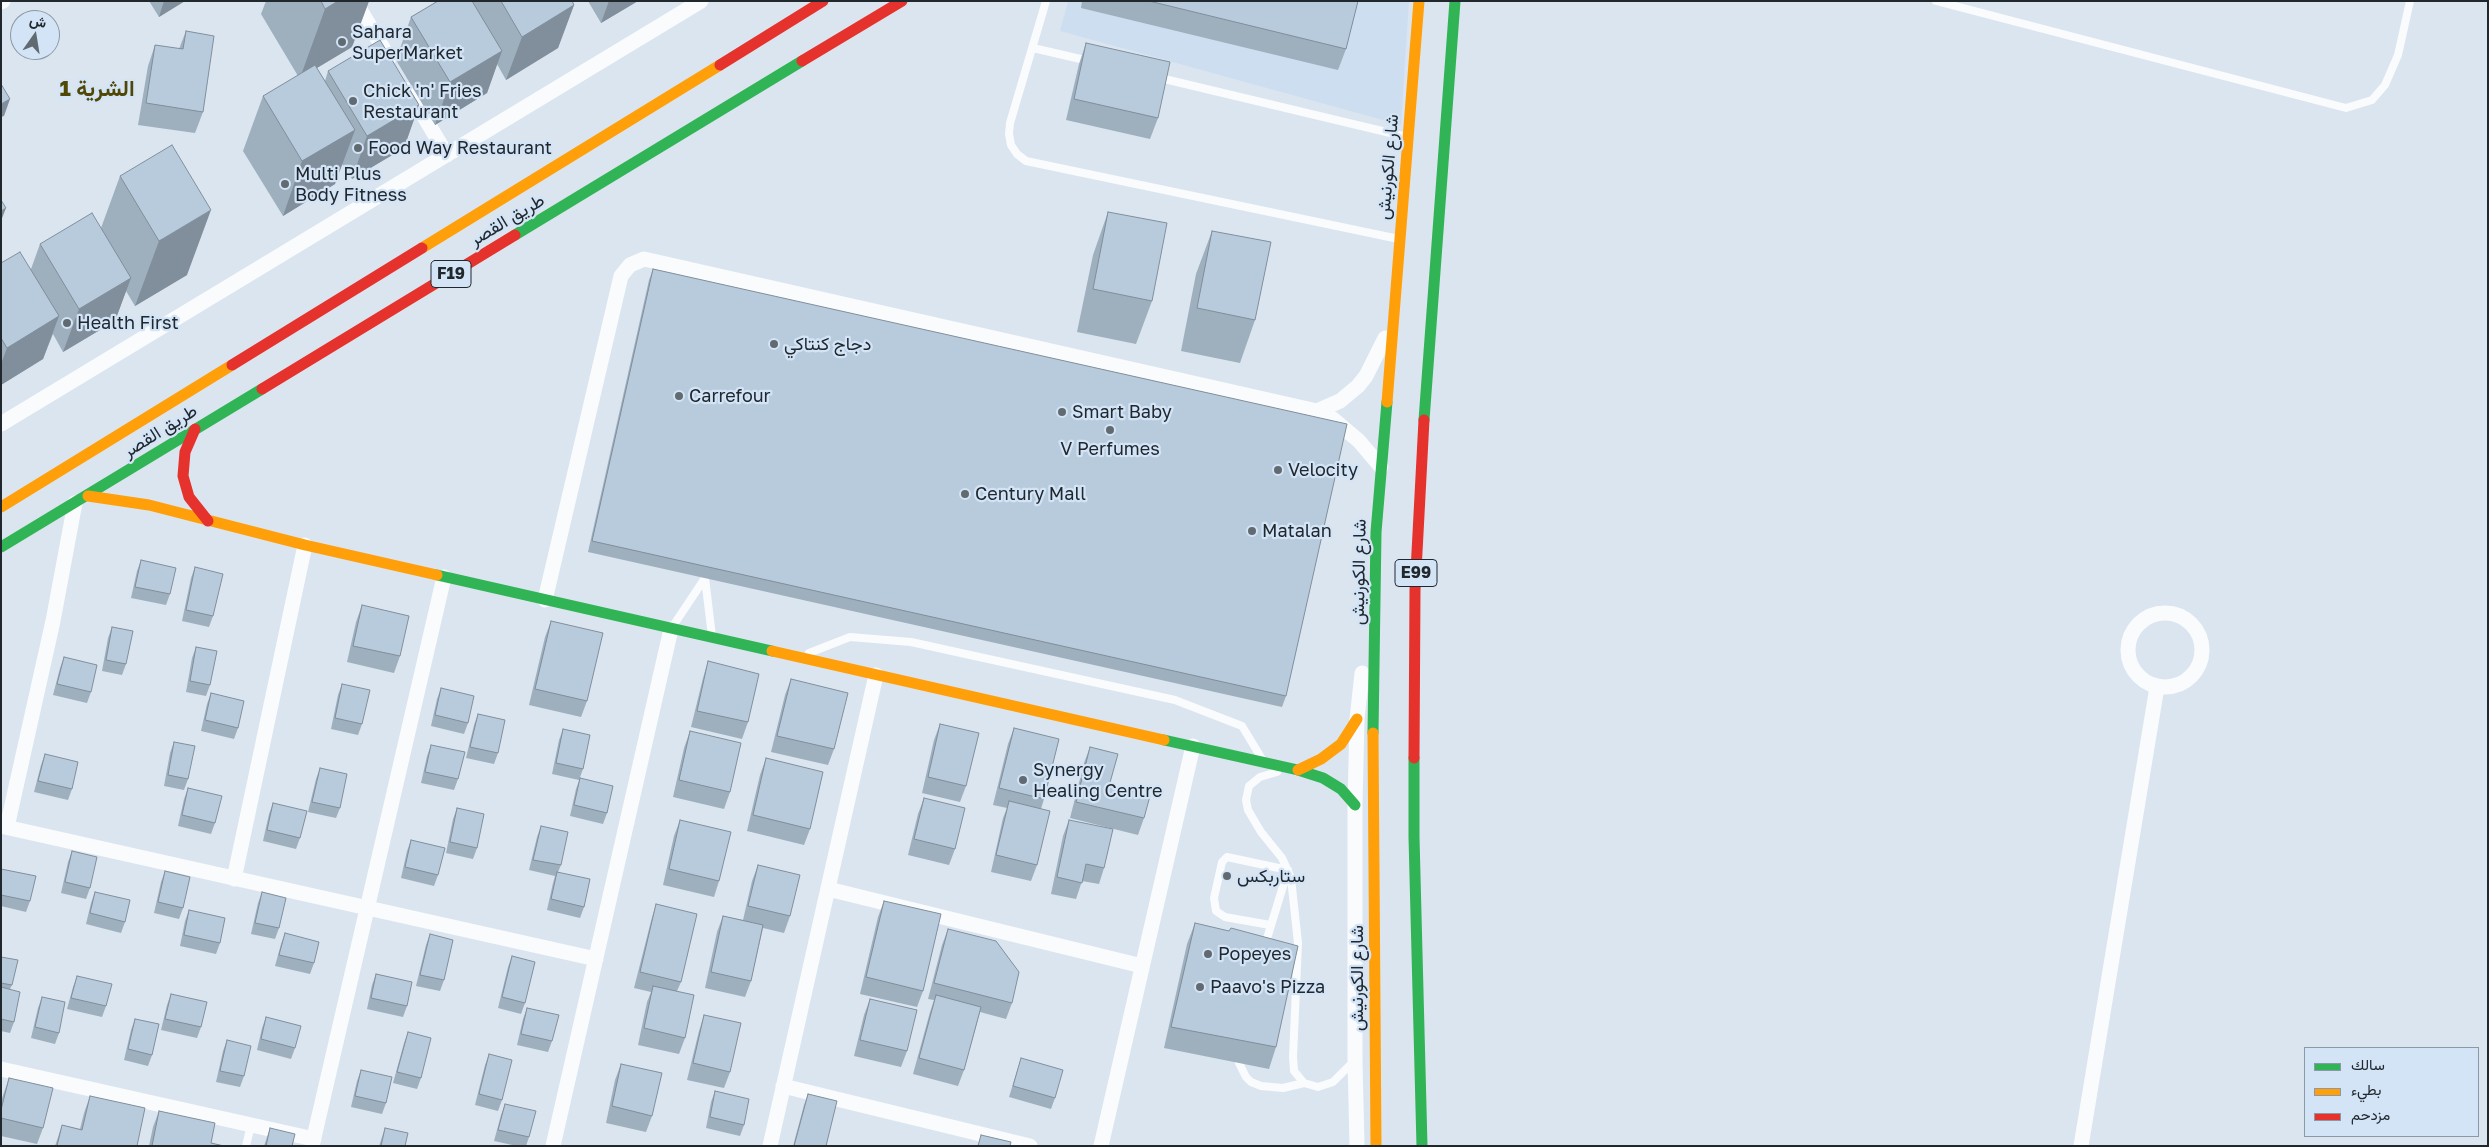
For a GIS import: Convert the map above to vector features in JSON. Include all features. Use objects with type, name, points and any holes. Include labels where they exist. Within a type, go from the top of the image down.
[{"type":"main road","name":"طريق القصر","points":[[1,506],[823,1]]},
{"type":"main road","name":"طريق القصر","points":[[1,548],[902,1]]},
{"type":"main road","name":"شارع الكورنيش","points":[[1376,1146],[1372,785],[1376,532],[1420,1]]},
{"type":"main road","name":"E99","points":[[1422,1146],[1414,837],[1415,590],[1424,394],[1455,1]]},
{"type":"main road","points":[[195,429],[185,452],[183,476],[189,497],[208,521]]},
{"type":"main road","points":[[81,500],[149,505],[305,545],[1298,770],[1323,778],[1341,789],[1355,805]]},
{"type":"main road","points":[[1298,770],[1321,759],[1341,744],[1357,719]]},
{"type":"street","points":[[355,1],[447,155]]},
{"type":"street","points":[[1,424],[701,1]]},
{"type":"street","points":[[545,600],[621,276],[630,265],[644,259],[1317,411],[1332,419],[1360,441],[1381,468]]},
{"type":"street","points":[[1317,411],[1340,401],[1358,386],[1372,366],[1392,324]]},
{"type":"street","points":[[1245,413],[1248,396]]},
{"type":"street","points":[[81,500],[4,827],[367,910],[596,959]]},
{"type":"street","points":[[1357,1146],[1355,805],[1357,719],[1376,532]]},
{"type":"street","points":[[234,879],[305,545]]},
{"type":"street","points":[[1,1069],[251,1125],[313,1142],[444,577]]},
{"type":"street","points":[[2163,613],[2178,615],[2192,624],[2200,637],[2202,653],[2198,668],[2188,680],[2173,687],[2157,687],[2144,681],[2134,670],[2128,656],[2128,642],[2135,627],[2148,617],[2163,613]]},
{"type":"street","points":[[553,1146],[671,629]]},
{"type":"street","points":[[770,1146],[876,675]]},
{"type":"street","points":[[2081,1146],[2157,687]]},
{"type":"street","points":[[1101,1146],[1193,746]]},
{"type":"street","points":[[828,888],[1142,966]]},
{"type":"street","points":[[783,1086],[1030,1146]]},
{"type":"lane","points":[[1046,1],[1009,134],[1011,145],[1017,154],[1026,161],[1399,239]]},
{"type":"lane","points":[[1936,1],[2346,108],[2372,100],[2386,85],[2398,55],[2410,1]]},
{"type":"lane","points":[[1033,48],[1100,64]]},
{"type":"lane","points":[[1148,75],[1408,138]]},
{"type":"lane","points":[[671,629],[705,578],[712,638]]},
{"type":"lane","points":[[799,657],[850,637],[911,642],[1175,700],[1242,726],[1264,762]]},
{"type":"lane","points":[[1298,770],[1272,772],[1260,777],[1249,786],[1246,800],[1248,810],[1261,832],[1282,858],[1291,878],[1298,943],[1292,1056],[1294,1071],[1304,1083]]},
{"type":"lane","points":[[1270,925],[1225,917],[1216,911],[1214,898],[1222,862],[1230,856],[1288,870]]},
{"type":"lane","points":[[1264,951],[1270,925],[1288,870]]},
{"type":"lane","points":[[1239,1063],[1246,1077],[1251,1082],[1261,1086],[1283,1088],[1304,1083],[1318,1087],[1333,1082],[1355,1060]]},
{"type":"lane","points":[[246,1146],[251,1125]]},
{"type":"shaded area","points":[[1068,1],[1409,1],[1401,125],[1060,31]]},
{"type":"building","points":[[321,1],[338,1],[325,9]]},
{"type":"building","points":[[438,1],[472,1],[502,51],[450,82],[411,17]]},
{"type":"building","points":[[501,1],[572,1],[574,5],[522,37]]},
{"type":"building","points":[[1149,1],[1358,1],[1346,49]]},
{"type":"building","points":[[186,31],[214,36],[203,112],[146,103],[155,45],[183,49]]},
{"type":"building","points":[[380,40],[419,105],[367,136],[328,71]]},
{"type":"building","points":[[1086,43],[1170,62],[1158,118],[1074,99]]},
{"type":"building","points":[[315,65],[355,130],[302,161],[263,96]]},
{"type":"building","points":[[1,84],[10,99],[1,104]]},
{"type":"building","points":[[172,145],[211,210],[159,241],[120,176]]},
{"type":"building","points":[[1,200],[6,208],[1,211]]},
{"type":"building","points":[[1108,212],[1167,223],[1152,301],[1093,289]]},
{"type":"building","points":[[92,213],[131,278],[79,309],[40,244]]},
{"type":"building","points":[[1212,231],[1271,242],[1255,320],[1197,308]]},
{"type":"building","points":[[20,252],[59,316],[7,348],[1,338],[1,263]]},
{"type":"building","name":"Century Mall","points":[[653,269],[1347,424],[1286,696],[592,541]]},
{"type":"building","points":[[141,560],[176,568],[170,594],[135,587]]},
{"type":"building","points":[[195,567],[223,574],[213,616],[186,610]]},
{"type":"building","points":[[362,605],[409,616],[400,656],[353,646]]},
{"type":"building","points":[[551,621],[603,633],[587,701],[535,689]]},
{"type":"building","points":[[112,627],[133,631],[126,664],[106,660]]},
{"type":"building","points":[[196,647],[217,651],[210,685],[190,681]]},
{"type":"building","points":[[64,657],[97,665],[91,692],[57,684]]},
{"type":"building","points":[[708,661],[759,674],[748,722],[697,711]]},
{"type":"building","points":[[791,679],[848,693],[834,749],[777,736]]},
{"type":"building","points":[[342,684],[370,690],[362,724],[335,718]]},
{"type":"building","points":[[441,688],[474,696],[468,723],[435,715]]},
{"type":"building","points":[[211,693],[244,701],[238,728],[205,720]]},
{"type":"building","points":[[478,714],[505,720],[498,753],[470,747]]},
{"type":"building","points":[[940,724],[979,733],[966,786],[928,777]]},
{"type":"building","name":"Synergy Healing Centre","points":[[1014,728],[1059,739],[1044,799],[999,788]]},
{"type":"building","points":[[563,729],[590,735],[583,769],[556,763]]},
{"type":"building","points":[[690,731],[741,743],[730,792],[679,780]]},
{"type":"building","points":[[174,742],[195,746],[188,779],[168,775]]},
{"type":"building","points":[[431,745],[465,752],[458,779],[425,772]]},
{"type":"building","points":[[1090,747],[1118,754],[1109,786],[1150,796],[1144,818],[1076,802]]},
{"type":"building","points":[[45,754],[78,762],[72,789],[38,781]]},
{"type":"building","points":[[766,758],[823,772],[810,829],[753,815]]},
{"type":"building","points":[[320,768],[347,774],[340,808],[312,802]]},
{"type":"building","points":[[580,778],[613,786],[607,813],[574,805]]},
{"type":"building","points":[[188,788],[222,796],[215,823],[182,815]]},
{"type":"building","points":[[924,798],[965,808],[955,849],[914,839]]},
{"type":"building","points":[[1009,801],[1050,811],[1037,865],[996,855]]},
{"type":"building","points":[[273,803],[307,811],[300,838],[267,830]]},
{"type":"building","points":[[457,808],[484,814],[477,848],[450,842]]},
{"type":"building","points":[[680,820],[731,832],[719,881],[669,869]]},
{"type":"building","points":[[1069,820],[1113,829],[1104,868],[1086,864],[1082,883],[1057,877]]},
{"type":"building","points":[[541,826],[568,832],[561,865],[533,860]]},
{"type":"building","points":[[411,840],[445,848],[438,875],[405,867]]},
{"type":"building","points":[[72,851],[97,857],[90,888],[65,882]]},
{"type":"building","points":[[758,865],[800,875],[790,916],[748,906]]},
{"type":"building","points":[[1,869],[36,876],[30,901],[1,895]]},
{"type":"building","points":[[165,871],[190,877],[183,908],[158,902]]},
{"type":"building","points":[[557,872],[590,879],[584,907],[551,899]]},
{"type":"building","points":[[95,892],[130,900],[125,922],[90,913]]},
{"type":"building","points":[[262,892],[286,898],[279,928],[255,923]]},
{"type":"building","points":[[884,901],[941,914],[923,991],[866,977]]},
{"type":"building","points":[[656,904],[697,914],[681,982],[640,972]]},
{"type":"building","points":[[189,910],[225,918],[220,943],[184,935]]},
{"type":"building","points":[[723,916],[763,925],[751,981],[711,972]]},
{"type":"building","points":[[1195,923],[1229,931],[1231,928],[1298,946],[1276,1047],[1171,1027]]},
{"type":"building","points":[[948,929],[996,941],[1019,972],[1012,1003],[934,983]]},
{"type":"building","points":[[285,933],[319,942],[314,963],[279,955]]},
{"type":"building","points":[[430,934],[453,940],[444,980],[420,975]]},
{"type":"building","points":[[512,956],[535,962],[525,1003],[502,997]]},
{"type":"building","points":[[1,957],[18,960],[12,985],[1,983]]},
{"type":"building","points":[[376,974],[412,982],[407,1006],[371,998]]},
{"type":"building","points":[[77,976],[112,984],[106,1006],[71,998]]},
{"type":"building","points":[[653,986],[694,995],[685,1038],[644,1028]]},
{"type":"building","points":[[1,987],[20,992],[14,1022],[1,1019]]},
{"type":"building","points":[[171,994],[207,1002],[201,1027],[165,1019]]},
{"type":"building","points":[[936,995],[981,1007],[964,1070],[919,1058]]},
{"type":"building","points":[[42,997],[65,1002],[59,1033],[35,1027]]},
{"type":"building","points":[[870,999],[917,1010],[907,1051],[860,1040]]},
{"type":"building","points":[[527,1008],[559,1015],[552,1041],[521,1034]]},
{"type":"building","points":[[704,1015],[741,1023],[730,1072],[693,1063]]},
{"type":"building","points":[[266,1017],[301,1026],[295,1048],[261,1039]]},
{"type":"building","points":[[135,1019],[159,1024],[152,1055],[128,1049]]},
{"type":"building","points":[[408,1032],[431,1038],[421,1078],[397,1072]]},
{"type":"building","points":[[227,1040],[251,1046],[244,1076],[220,1071]]},
{"type":"building","points":[[489,1054],[512,1060],[502,1100],[479,1094]]},
{"type":"building","points":[[1021,1058],[1063,1070],[1055,1098],[1013,1086]]},
{"type":"building","points":[[621,1064],[662,1073],[652,1116],[612,1106]]},
{"type":"building","points":[[361,1070],[392,1077],[386,1103],[355,1096]]},
{"type":"building","points":[[9,1078],[53,1088],[43,1128],[1,1118],[1,1110]]},
{"type":"building","points":[[715,1091],[749,1099],[744,1125],[710,1117]]},
{"type":"building","points":[[808,1094],[837,1101],[826,1146],[794,1146]]},
{"type":"building","points":[[90,1096],[145,1108],[137,1146],[57,1146],[62,1125],[82,1130]]},
{"type":"building","points":[[505,1104],[536,1111],[529,1137],[498,1130]]},
{"type":"building","points":[[159,1111],[215,1123],[211,1143],[224,1146],[152,1146]]},
{"type":"building","points":[[270,1128],[295,1134],[292,1146],[266,1146]]},
{"type":"building","points":[[385,1128],[408,1133],[405,1146],[381,1146]]},
{"type":"building","points":[[981,1135],[1011,1142],[1010,1146],[978,1146]]},
{"type":"traffic: fast","points":[[1424,420],[1455,1]]},
{"type":"traffic: fast","points":[[515,235],[802,61]]},
{"type":"traffic: fast","points":[[1,547],[262,389]]},
{"type":"traffic: fast","points":[[1373,733],[1376,532],[1387,402]]},
{"type":"traffic: fast","points":[[437,575],[772,651]]},
{"type":"traffic: fast","points":[[1164,740],[1298,770],[1323,778],[1341,789],[1355,805]]},
{"type":"traffic: fast","points":[[1414,758],[1414,837],[1422,1146]]},
{"type":"traffic: slow","points":[[1387,402],[1419,1]]},
{"type":"traffic: slow","points":[[422,248],[720,65]]},
{"type":"traffic: slow","points":[[1,507],[232,365]]},
{"type":"traffic: slow","points":[[88,496],[149,505],[305,545],[437,575]]},
{"type":"traffic: slow","points":[[772,651],[1164,740]]},
{"type":"traffic: slow","points":[[1298,770],[1321,759],[1341,744],[1357,719]]},
{"type":"traffic: slow","points":[[1373,733],[1376,1146]]},
{"type":"traffic: jam","points":[[720,65],[823,1]]},
{"type":"traffic: jam","points":[[802,61],[902,1]]},
{"type":"traffic: jam","points":[[262,389],[515,235]]},
{"type":"traffic: jam","points":[[232,365],[422,248]]},
{"type":"traffic: jam","points":[[1414,758],[1415,590],[1424,420]]},
{"type":"traffic: jam","points":[[195,429],[185,452],[183,476],[189,497],[208,521]]},
{"type":"place","name":"Sahara SuperMarket","points":[[342,42]]},
{"type":"place","name":"Chick 'n' Fries Restaurant","points":[[353,101]]},
{"type":"place","name":"Food Way Restaurant","points":[[358,148]]},
{"type":"place","name":"Multi Plus Body Fitness","points":[[285,184]]},
{"type":"place","name":"Health First","points":[[67,323]]},
{"type":"place","name":"دجاج كنتاكي","points":[[774,344]]},
{"type":"place","name":"Carrefour","points":[[679,396]]},
{"type":"place","name":"Smart Baby","points":[[1062,412]]},
{"type":"place","name":"V Perfumes","points":[[1110,430]]},
{"type":"place","name":"Velocity","points":[[1278,470]]},
{"type":"place","name":"Century Mall","points":[[965,494]]},
{"type":"place","name":"Matalan","points":[[1252,531]]},
{"type":"place","name":"Synergy Healing Centre","points":[[1023,780]]},
{"type":"place","name":"ستاربكس","points":[[1227,876]]},
{"type":"place","name":"Popeyes","points":[[1208,954]]},
{"type":"place","name":"Paavo's Pizza","points":[[1200,987]]},
{"type":"district","name":"الشرية 1","points":[[97,89]]}]
